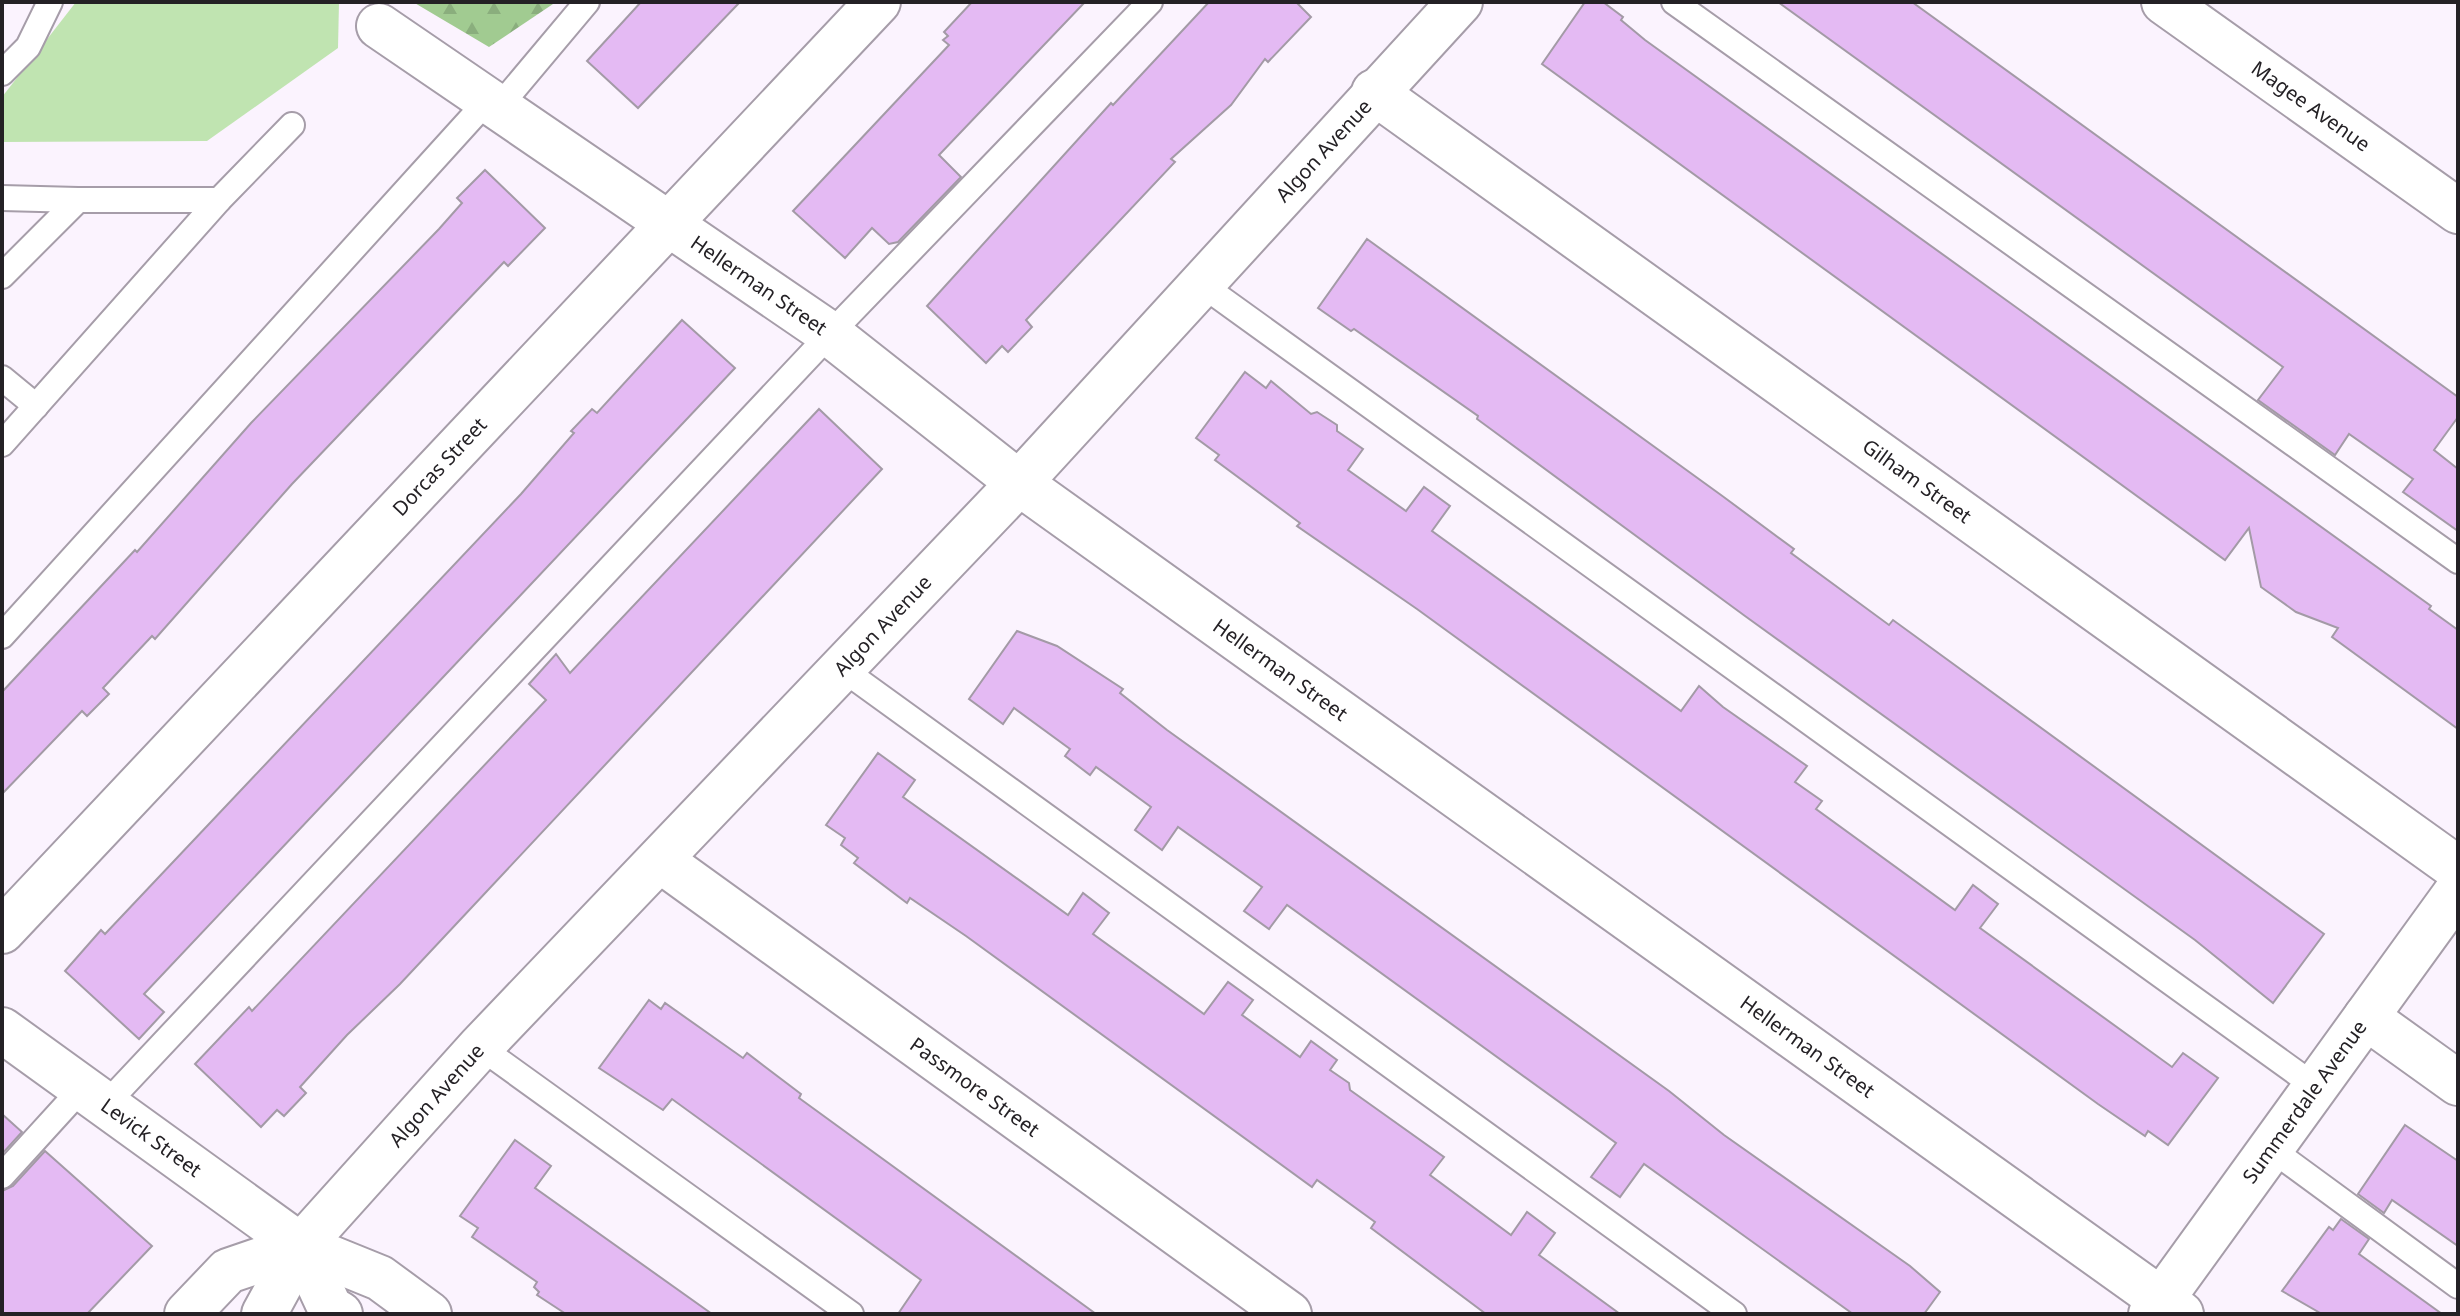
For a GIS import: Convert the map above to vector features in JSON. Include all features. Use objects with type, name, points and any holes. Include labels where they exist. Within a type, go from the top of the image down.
[{"type":"street","name":"Dorcas Street","points":[[2,931],[878,2]]},
{"type":"street","name":"Algon Avenue","points":[[264,1314],[301,1246],[480,1047],[1019,483],[1374,92],[1460,2]]},
{"type":"street","name":"Magee Avenue","points":[[2164,2],[2458,211]]},
{"type":"street","name":"Hellerman Street","points":[[379,26],[830,334],[1019,483],[2164,1309]]},
{"type":"street","name":"Gilham Street","points":[[1374,92],[2458,869]]},
{"type":"street","name":"Passmore Street","points":[[660,860],[1289,1314]]},
{"type":"street","name":"Summerdale Avenue","points":[[2164,1309],[2271,1149],[2458,890]]},
{"type":"street","points":[[2366,1017],[2458,1083]]},
{"type":"street","name":"Levick Street","points":[[2,1030],[301,1246],[380,1278],[429,1314]]},
{"type":"street","name":"Algon Avenue","points":[[187,1314],[228,1271],[301,1246]]},
{"type":"street","name":"Levick Street","points":[[301,1246],[330,1308],[340,1314]]},
{"type":"lane","points":[[2,73],[28,47],[50,2]]},
{"type":"lane","points":[[2,636],[587,2]]},
{"type":"lane","points":[[2,1176],[95,1096],[1150,2]]},
{"type":"lane","points":[[1674,2],[2458,561]]},
{"type":"lane","points":[[2,444],[219,200],[292,125]]},
{"type":"lane","points":[[2,198],[219,200]]},
{"type":"lane","points":[[2,276],[78,200]]},
{"type":"lane","points":[[1201,284],[2316,1087]]},
{"type":"lane","points":[[2,378],[36,406]]},
{"type":"lane","points":[[841,668],[1734,1314]]},
{"type":"lane","points":[[480,1047],[851,1314]]},
{"type":"lane","points":[[2271,1149],[2458,1286]]},
{"type":"green space","points":[[76,2],[339,2],[338,48],[207,141],[2,142],[2,97]]},
{"type":"green space","points":[[413,2],[556,2],[489,47]]},
{"type":"building","points":[[641,2],[740,2],[638,108],[587,61]]},
{"type":"building","points":[[972,2],[1085,2],[939,155],[961,177],[898,242],[889,244],[872,228],[845,258],[793,211],[949,45],[943,40],[948,36],[944,32]]},
{"type":"building","points":[[1209,2],[1296,2],[1311,17],[1268,62],[1265,59],[1231,105],[1171,159],[1175,162],[1026,320],[1032,327],[1008,352],[1002,346],[986,363],[927,306],[1111,103],[1113,105]]},
{"type":"building","points":[[1585,2],[1603,2],[1645,40],[2431,606],[2429,609],[2458,630],[2458,729],[2332,637],[2338,628],[2296,612],[2261,587],[2249,528],[2225,560],[1542,64]]},
{"type":"building","points":[[1778,2],[1912,2],[2458,397],[2458,417],[2434,450],[2458,469],[2458,531],[2403,492],[2413,479],[2349,434],[2335,455],[2258,400],[2283,367]]},
{"type":"building","points":[[485,170],[545,228],[508,266],[504,262],[292,484],[155,639],[152,636],[103,688],[109,694],[87,716],[82,711],[2,794],[2,692],[135,550],[137,552],[251,423],[439,229],[462,203],[457,198]]},
{"type":"building","points":[[1367,239],[1721,495],[1794,549],[1791,553],[1889,625],[1893,620],[2324,934],[2273,1003],[2195,940],[1745,616],[1477,419],[1478,416],[1354,329],[1351,331],[1318,308]]},
{"type":"building","points":[[682,320],[735,368],[144,994],[164,1012],[139,1039],[65,971],[101,930],[105,934],[521,494],[574,433],[571,431],[592,409],[597,413]]},
{"type":"building","points":[[1245,372],[1266,388],[1271,381],[1311,414],[1317,412],[1337,425],[1337,431],[1363,449],[1348,470],[1406,511],[1424,487],[1450,506],[1432,531],[1681,711],[1699,686],[1723,707],[1807,766],[1795,782],[1822,801],[1816,809],[1955,910],[1973,885],[1998,904],[1980,928],[2172,1067],[2183,1053],[2218,1078],[2168,1145],[2148,1131],[2145,1136],[2098,1104],[1417,609],[1297,526],[1300,523],[1215,460],[1219,455],[1196,438]]},
{"type":"building","points":[[819,409],[882,469],[400,984],[347,1035],[300,1087],[306,1093],[284,1116],[277,1110],[261,1127],[195,1064],[249,1007],[252,1011],[546,700],[529,684],[556,654],[570,673]]},
{"type":"building","points":[[1017,631],[1057,646],[1123,689],[1120,693],[1167,730],[1669,1091],[1724,1135],[1910,1266],[1940,1292],[1924,1314],[1853,1314],[1644,1164],[1620,1197],[1591,1177],[1616,1143],[1287,905],[1269,929],[1244,911],[1262,887],[1178,827],[1162,850],[1135,830],[1151,807],[1096,767],[1090,775],[1065,756],[1070,749],[1014,708],[1003,724],[969,699]]},
{"type":"building","points":[[878,753],[915,780],[903,797],[1068,915],[1083,893],[1109,913],[1093,934],[1204,1014],[1228,982],[1253,1000],[1242,1015],[1300,1057],[1311,1041],[1337,1060],[1330,1070],[1349,1083],[1350,1090],[1444,1157],[1430,1175],[1511,1235],[1527,1212],[1555,1233],[1539,1255],[1620,1314],[1486,1314],[1371,1228],[1375,1222],[1317,1180],[1312,1187],[966,936],[910,898],[907,903],[854,863],[858,858],[841,845],[845,838],[826,825]]},
{"type":"building","points":[[649,1000],[661,1009],[665,1003],[743,1058],[747,1053],[801,1094],[799,1098],[1096,1314],[898,1314],[921,1280],[672,1099],[663,1110],[599,1068]]},
{"type":"building","points":[[2,1114],[22,1132],[2,1154]]},
{"type":"building","points":[[2405,1125],[2458,1161],[2458,1246],[2392,1200],[2384,1213],[2358,1194]]},
{"type":"building","points":[[515,1140],[551,1166],[535,1188],[712,1314],[566,1314],[537,1295],[539,1292],[534,1287],[537,1282],[472,1237],[478,1228],[460,1216]]},
{"type":"building","points":[[45,1151],[152,1246],[87,1314],[2,1314],[2,1191],[13,1186]]},
{"type":"building","points":[[2341,1219],[2369,1239],[2359,1254],[2442,1314],[2322,1314],[2282,1291],[2329,1227],[2333,1230]]}]
